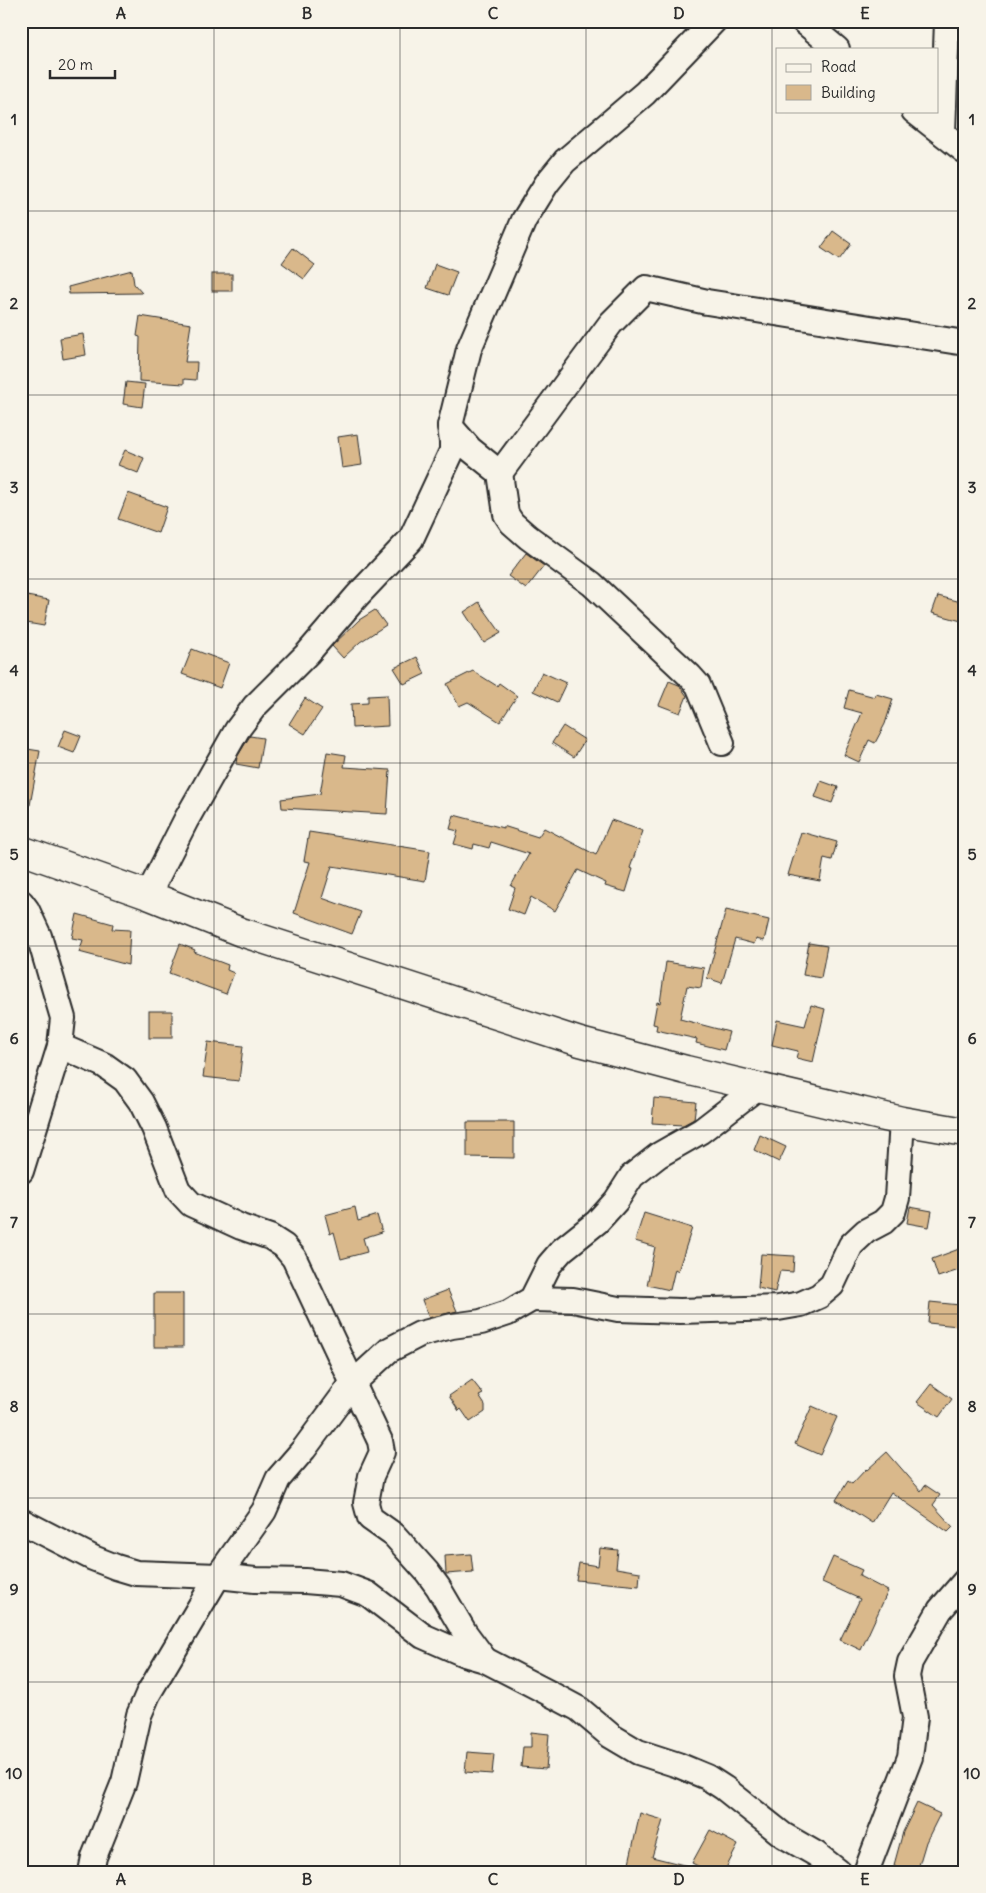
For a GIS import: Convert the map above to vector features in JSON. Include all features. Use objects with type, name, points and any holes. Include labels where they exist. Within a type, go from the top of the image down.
[{"type":"street","points":[[148,895],[186,820],[233,738],[255,706],[308,653],[357,596],[411,539],[449,461],[452,442],[450,426],[469,349],[498,283],[515,238],[547,183],[566,161],[645,93],[714,21]]},
{"type":"street","points":[[803,21],[836,48]]},
{"type":"street","points":[[943,133],[947,21]]},
{"type":"street","points":[[915,112],[965,151]]},
{"type":"street","points":[[500,473],[606,330],[640,292],[646,288],[707,302],[965,343]]},
{"type":"street","points":[[450,426],[470,450],[500,473],[506,514],[512,523],[592,584],[698,684],[722,743]]},
{"type":"street","points":[[21,850],[148,895],[241,932],[580,1042],[686,1070],[902,1121],[965,1132]]},
{"type":"street","points":[[21,902],[27,910],[39,936],[63,1018],[60,1046],[21,1171]]},
{"type":"street","points":[[60,1046],[104,1065],[125,1080],[141,1102],[154,1128],[178,1190],[191,1204],[241,1227],[270,1237],[284,1246],[294,1258],[380,1441],[382,1452],[368,1488],[366,1504],[370,1518],[394,1535],[427,1572],[465,1633],[485,1660]]},
{"type":"street","points":[[532,1299],[549,1265],[562,1250],[597,1222],[616,1201],[632,1176],[659,1155],[701,1131],[758,1087]]},
{"type":"street","points":[[91,1872],[94,1857],[124,1782],[139,1715],[148,1694],[218,1576],[264,1511],[278,1479],[304,1449],[352,1384],[389,1350],[420,1334],[452,1326],[481,1322],[508,1313],[532,1299],[573,1300],[618,1308],[680,1312],[778,1308],[801,1304],[819,1296],[832,1285],[851,1245],[866,1231],[883,1222],[893,1212],[897,1198],[902,1121]]},
{"type":"street","points":[[21,1521],[116,1567],[136,1573],[341,1584],[368,1594],[423,1636],[464,1654],[485,1660],[579,1709],[611,1736],[638,1752],[707,1777],[724,1788],[783,1835],[816,1854],[839,1872]]},
{"type":"street","points":[[866,1872],[910,1757],[915,1717],[907,1676],[910,1662],[940,1610],[965,1581]]},
{"type":"building","points":[[833,231],[851,244],[839,260],[821,248]]},
{"type":"building","points":[[293,248],[315,265],[304,279],[282,263]]},
{"type":"building","points":[[435,264],[457,272],[448,295],[427,288]]},
{"type":"building","points":[[132,270],[134,284],[142,293],[69,294],[68,287]]},
{"type":"building","points":[[212,274],[232,274],[232,291],[212,291]]},
{"type":"building","points":[[140,316],[191,324],[185,362],[197,362],[196,380],[184,379],[184,384],[139,381],[140,337],[137,336]]},
{"type":"building","points":[[83,334],[86,355],[63,359],[60,338]]},
{"type":"building","points":[[126,382],[145,384],[142,407],[123,404]]},
{"type":"building","points":[[358,434],[362,465],[342,468],[338,437]]},
{"type":"building","points":[[125,450],[144,458],[138,473],[118,465]]},
{"type":"building","points":[[128,493],[167,507],[158,533],[118,519]]},
{"type":"building","points":[[526,553],[544,566],[526,589],[508,576]]},
{"type":"building","points":[[21,595],[49,600],[44,626],[21,622]]},
{"type":"building","points":[[938,596],[965,603],[965,622],[932,613]]},
{"type":"building","points":[[479,602],[501,633],[484,643],[464,612]]},
{"type":"building","points":[[375,610],[386,625],[360,642],[343,658],[332,646],[359,620]]},
{"type":"building","points":[[192,649],[229,663],[220,688],[182,674]]},
{"type":"building","points":[[417,657],[425,674],[404,684],[394,668]]},
{"type":"building","points":[[473,671],[497,686],[499,683],[517,696],[500,722],[468,702],[459,706],[447,684]]},
{"type":"building","points":[[542,672],[566,683],[557,702],[533,691]]},
{"type":"building","points":[[669,681],[679,685],[687,696],[680,713],[659,705]]},
{"type":"building","points":[[849,690],[875,697],[876,694],[893,699],[885,724],[875,743],[869,740],[859,762],[844,755],[862,713],[844,708]]},
{"type":"building","points":[[387,695],[388,726],[352,728],[351,704],[368,703],[368,696]]},
{"type":"building","points":[[305,698],[322,709],[305,734],[289,724]]},
{"type":"building","points":[[563,726],[585,740],[574,757],[552,743]]},
{"type":"building","points":[[65,730],[81,736],[74,753],[58,747]]},
{"type":"building","points":[[250,736],[263,738],[258,768],[236,764],[237,757]]},
{"type":"building","points":[[21,748],[40,751],[30,805],[21,804]]},
{"type":"building","points":[[327,752],[346,755],[344,767],[390,770],[387,814],[282,808],[281,799],[320,794]]},
{"type":"building","points":[[821,781],[838,787],[832,803],[815,797]]},
{"type":"building","points":[[454,815],[503,828],[503,826],[538,837],[544,828],[596,855],[611,820],[643,831],[630,868],[633,869],[626,892],[605,886],[606,883],[578,870],[555,911],[531,897],[524,915],[508,909],[515,888],[511,886],[529,854],[491,842],[489,848],[474,844],[473,849],[454,844],[458,831],[450,829]]},
{"type":"building","points":[[309,832],[430,851],[425,881],[332,866],[322,898],[361,912],[352,934],[294,913],[310,862],[304,861]]},
{"type":"building","points":[[801,832],[837,842],[832,860],[824,858],[820,881],[788,875]]},
{"type":"building","points":[[726,910],[769,920],[764,941],[756,939],[754,944],[735,939],[722,983],[707,978]]},
{"type":"building","points":[[77,914],[113,924],[112,929],[130,930],[128,965],[79,952],[83,940],[72,938]]},
{"type":"building","points":[[809,943],[827,946],[821,978],[803,975]]},
{"type":"building","points":[[180,944],[195,950],[194,952],[228,965],[227,970],[234,973],[226,994],[169,973]]},
{"type":"building","points":[[666,962],[704,968],[701,988],[687,986],[680,1019],[729,1032],[724,1050],[696,1043],[697,1039],[656,1030],[657,1025],[653,1024],[657,1002],[660,1003]]},
{"type":"building","points":[[811,1005],[825,1009],[813,1062],[796,1058],[798,1051],[772,1045],[777,1020],[805,1026]]},
{"type":"building","points":[[149,1011],[172,1011],[172,1038],[149,1038]]},
{"type":"building","points":[[208,1042],[243,1046],[239,1081],[203,1077]]},
{"type":"building","points":[[654,1098],[696,1102],[694,1119],[683,1125],[652,1123]]},
{"type":"building","points":[[467,1122],[514,1122],[514,1158],[467,1157]]},
{"type":"building","points":[[760,1135],[786,1147],[779,1162],[754,1150]]},
{"type":"building","points":[[355,1207],[358,1221],[377,1215],[382,1232],[363,1238],[367,1252],[341,1259],[334,1232],[330,1234],[325,1215]]},
{"type":"building","points":[[910,1207],[932,1211],[929,1227],[907,1223]]},
{"type":"building","points":[[644,1213],[692,1228],[678,1271],[675,1269],[670,1290],[647,1285],[655,1247],[635,1241]]},
{"type":"building","points":[[959,1249],[965,1268],[938,1277],[932,1259]]},
{"type":"building","points":[[761,1254],[794,1256],[793,1272],[780,1271],[775,1292],[758,1288]]},
{"type":"building","points":[[448,1290],[457,1311],[429,1318],[422,1300]]},
{"type":"building","points":[[154,1293],[183,1293],[183,1347],[154,1347]]},
{"type":"building","points":[[930,1302],[960,1305],[958,1326],[928,1323]]},
{"type":"building","points":[[472,1380],[483,1394],[479,1396],[485,1405],[485,1412],[470,1422],[461,1409],[459,1411],[449,1396]]},
{"type":"building","points":[[931,1384],[952,1399],[939,1417],[917,1402]]},
{"type":"building","points":[[812,1406],[837,1417],[820,1455],[795,1444]]},
{"type":"building","points":[[887,1452],[921,1491],[925,1485],[940,1495],[933,1505],[953,1527],[948,1532],[891,1492],[872,1523],[836,1500],[848,1481],[852,1484],[866,1469]]},
{"type":"building","points":[[600,1548],[618,1550],[616,1568],[640,1572],[639,1586],[576,1580],[579,1563],[598,1566]]},
{"type":"building","points":[[471,1554],[473,1572],[446,1574],[445,1556]]},
{"type":"building","points":[[833,1557],[862,1570],[859,1576],[888,1591],[861,1650],[840,1640],[860,1599],[822,1582]]},
{"type":"building","points":[[531,1732],[549,1734],[546,1769],[521,1767],[523,1747],[531,1747]]},
{"type":"building","points":[[467,1752],[494,1754],[492,1774],[465,1772]]},
{"type":"building","points":[[917,1803],[940,1814],[926,1842],[917,1872],[894,1865],[903,1832]]},
{"type":"building","points":[[640,1813],[663,1820],[652,1857],[688,1866],[687,1872],[627,1872]]},
{"type":"building","points":[[710,1830],[738,1845],[724,1872],[710,1872],[692,1863]]}]
